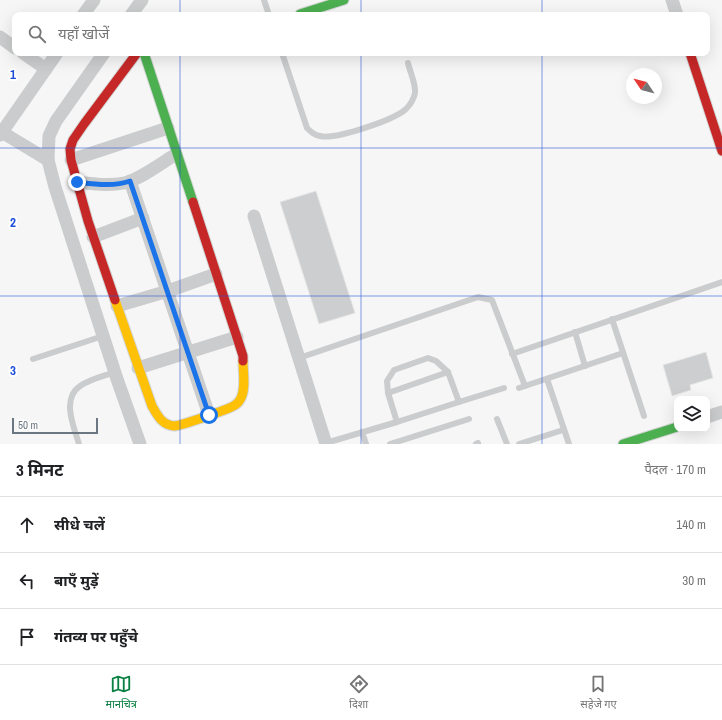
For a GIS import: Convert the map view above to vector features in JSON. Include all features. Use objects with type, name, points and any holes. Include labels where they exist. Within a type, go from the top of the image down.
[{"type":"street","points":[[134,12],[142,0]]},
{"type":"street","points":[[306,12],[344,0]]},
{"type":"street","points":[[672,0],[676,12]]},
{"type":"street","points":[[0,37],[12,46]]},
{"type":"street","points":[[27,56],[46,69]]},
{"type":"street","points":[[48,160],[1,133],[55,56]]},
{"type":"street","points":[[102,56],[56,121],[49,136],[48,160],[55,187],[103,336],[140,444]]},
{"type":"street","points":[[135,56],[73,140],[70,149],[71,160],[93,237],[152,406],[164,423],[174,426],[185,424],[235,405],[241,398],[243,387],[243,356],[145,56]]},
{"type":"street","points":[[691,56],[722,151]]},
{"type":"street","points":[[71,160],[168,128]]},
{"type":"street","points":[[77,182],[101,184],[126,183],[176,154]]},
{"type":"street","points":[[130,181],[209,415]]},
{"type":"street","points":[[254,216],[326,444]]},
{"type":"street","points":[[93,237],[143,218]]},
{"type":"street","points":[[117,306],[168,291],[216,274]]},
{"type":"street","points":[[138,368],[237,337]]},
{"type":"street","points":[[710,416],[722,412]]},
{"type":"street","points":[[623,444],[674,428]]},
{"type":"lane","points":[[264,0],[268,12]]},
{"type":"lane","points":[[283,56],[307,128],[313,134],[330,137],[344,134],[398,115],[407,108],[412,102],[415,93],[408,63]]},
{"type":"lane","points":[[512,354],[722,282]]},
{"type":"lane","points":[[299,358],[478,297],[492,300],[512,354],[526,386]]},
{"type":"lane","points":[[612,319],[644,416]]},
{"type":"lane","points":[[575,332],[585,366]]},
{"type":"lane","points":[[33,359],[103,336]]},
{"type":"lane","points":[[519,388],[623,352]]},
{"type":"lane","points":[[397,422],[388,393],[387,381],[394,370],[428,358],[436,361],[448,372],[459,402]]},
{"type":"lane","points":[[79,444],[71,417],[70,402],[73,394],[80,386],[115,372]]},
{"type":"lane","points":[[388,393],[448,372]]},
{"type":"lane","points":[[547,378],[563,430],[569,444]]},
{"type":"lane","points":[[326,444],[504,388]]},
{"type":"lane","points":[[497,418],[507,444]]},
{"type":"lane","points":[[390,444],[468,419]]},
{"type":"lane","points":[[519,444],[563,430]]},
{"type":"lane","points":[[362,432],[366,444]]},
{"type":"building","points":[[316,191],[355,313],[319,324],[280,202]]},
{"type":"building","points":[[706,352],[713,378],[690,385],[691,390],[672,396],[663,365]]},
{"type":"traffic: fast","points":[[306,12],[344,0]]},
{"type":"traffic: fast","points":[[145,56],[193,202]]},
{"type":"traffic: fast","points":[[623,444],[674,428]]},
{"type":"traffic: slow","points":[[115,300],[152,406],[160,419],[166,424],[174,426],[185,423],[236,404],[243,394],[243,361]]},
{"type":"traffic: jam","points":[[115,300],[88,221],[71,160],[70,149],[73,140],[84,124],[135,56]]},
{"type":"traffic: jam","points":[[691,56],[722,151]]},
{"type":"traffic: jam","points":[[193,202],[243,356],[243,361]]},
{"type":"route","points":[[77,182],[101,184],[126,183],[130,181],[209,415]]}]
